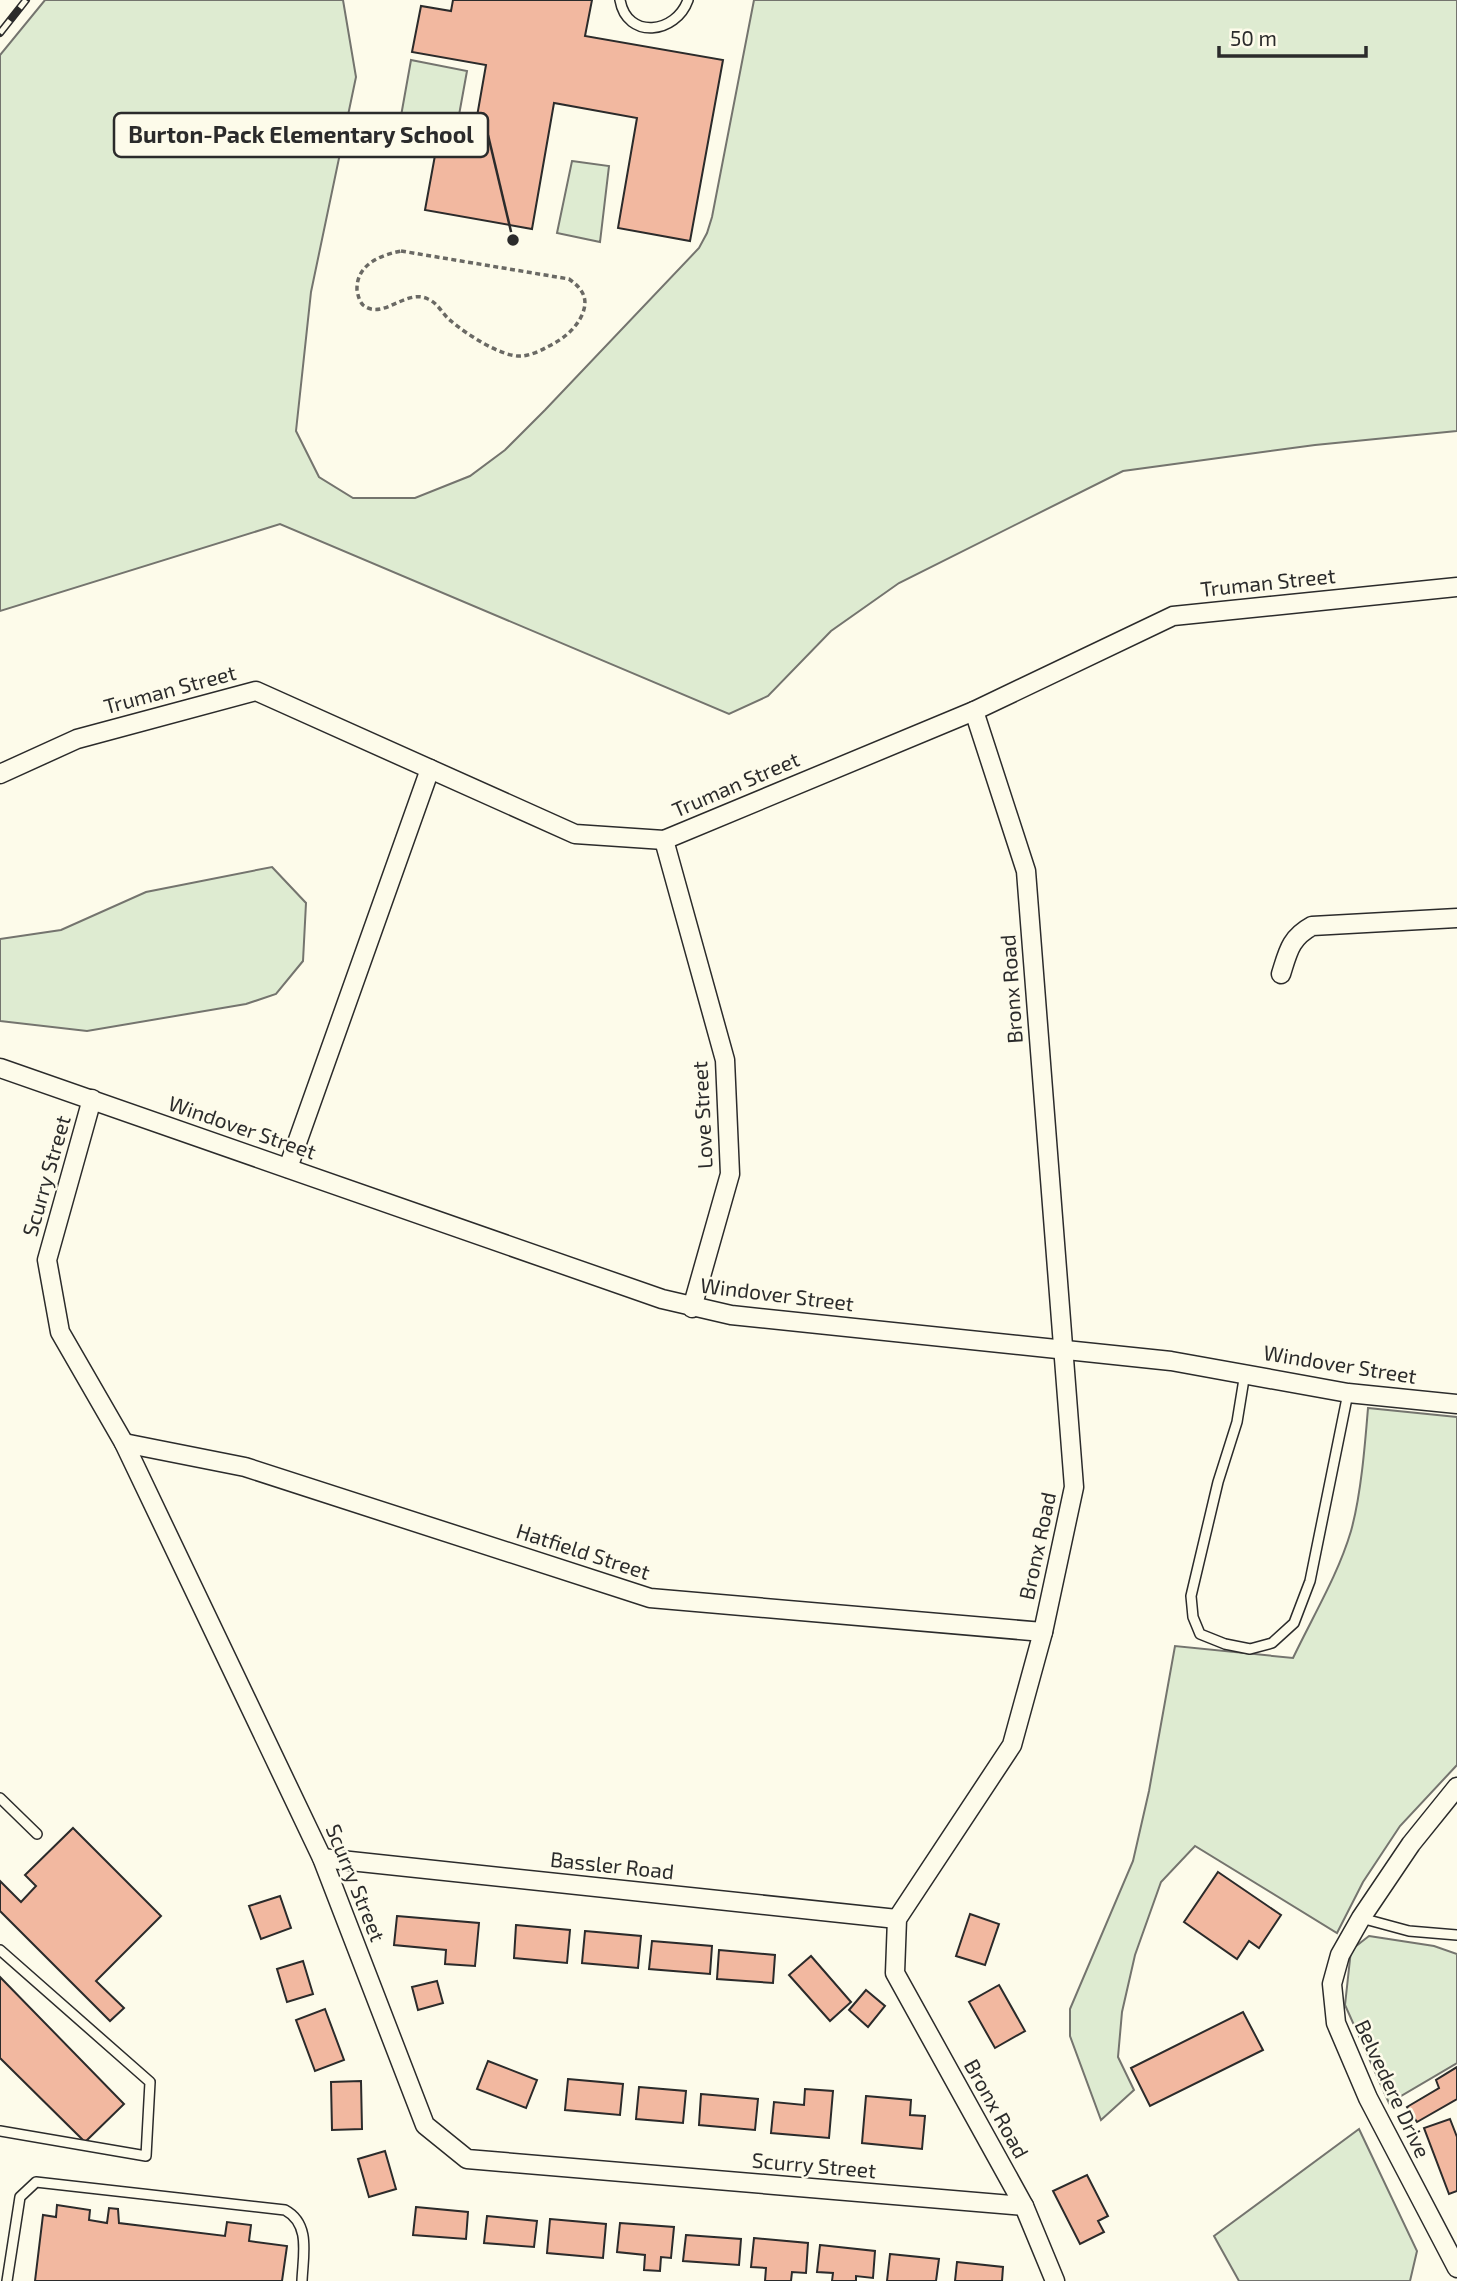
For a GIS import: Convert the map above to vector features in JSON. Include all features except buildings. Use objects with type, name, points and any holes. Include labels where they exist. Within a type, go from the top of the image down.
[{"type":"street","name":"Truman Street","points":[[0,774],[77,739],[256,691],[575,834],[664,840],[974,711],[1173,616],[1457,587]]},
{"type":"street","name":"Bronx Road","points":[[974,711],[1026,871],[1074,1487],[1043,1632],[1012,1745],[897,1919],[895,1973],[1024,2206],[1055,2281]]},
{"type":"street","points":[[288,1168],[430,769]]},
{"type":"street","name":"Love Street","points":[[664,840],[725,1060],[730,1174],[692,1308]]},
{"type":"street","points":[[1281,974],[1290,945],[1312,926],[1457,918]]},
{"type":"street","name":"Windover Street","points":[[0,1069],[692,1308],[731,1315],[1171,1361],[1348,1393],[1457,1404]]},
{"type":"street","name":"Scurry Street","points":[[92,1099],[47,1260],[60,1332],[124,1443],[322,1858],[425,2124],[467,2159],[1024,2206]]},
{"type":"street","name":"Hatfield Street","points":[[124,1443],[245,1467],[650,1598],[1043,1632]]},
{"type":"street","name":"Belvedere Drive","points":[[1457,1787],[1411,1844],[1361,1918],[1335,1968],[1332,1984],[1336,2022],[1368,2098],[1457,2268]]},
{"type":"street","name":"Bassler Road","points":[[322,1858],[897,1919]]},
{"type":"lane","points":[[620,0],[622,9],[631,21],[636,25],[654,29],[678,18],[688,0]]},
{"type":"lane","points":[[1245,1373],[1237,1422],[1218,1482],[1191,1596],[1193,1616],[1200,1634],[1225,1644],[1251,1648],[1272,1643],[1294,1623],[1310,1581],[1348,1393]]},
{"type":"lane","points":[[0,1798],[37,1835]]},
{"type":"lane","points":[[1361,1918],[1409,1931],[1457,1935]]},
{"type":"lane","points":[[0,1950],[150,2082],[146,2156],[0,2131]]},
{"type":"lane","points":[[7,2281],[20,2197],[36,2182],[285,2210],[295,2215],[302,2225],[302,2281]]},
{"type":"path","points":[[411,252],[569,279],[580,287],[585,296],[585,308],[572,330],[558,341],[522,356],[498,350],[478,339],[451,321],[432,300],[422,296],[413,296],[382,309],[375,310],[364,306],[357,290],[362,272],[368,264],[390,253],[411,252]]},
{"type":"green space","points":[[45,0],[343,0],[356,77],[311,292],[296,431],[319,477],[353,498],[415,498],[470,476],[505,450],[699,248],[712,217],[754,0],[1457,0],[1457,431],[1315,445],[1123,471],[899,583],[831,631],[768,696],[729,714],[280,524],[0,611],[0,55]]},
{"type":"green space","points":[[411,60],[467,71],[457,126],[401,116]]},
{"type":"green space","points":[[572,161],[609,166],[600,242],[557,233]]},
{"type":"green space","points":[[272,867],[306,903],[303,961],[276,994],[246,1004],[87,1031],[0,1021],[0,939],[61,930],[146,892]]},
{"type":"green space","points":[[1368,1408],[1457,1417],[1457,1765],[1400,1826],[1363,1882],[1337,1933],[1195,1846],[1161,1882],[1135,1955],[1122,2012],[1118,2057],[1134,2090],[1101,2120],[1070,2036],[1070,2009],[1133,1861],[1149,1791],[1175,1646],[1293,1658],[1332,1579],[1351,1531],[1360,1486]]},
{"type":"green space","points":[[1369,1936],[1434,1946],[1457,1954],[1457,2063],[1389,2103],[1345,2005],[1351,1950]]},
{"type":"green space","points":[[1359,2129],[1417,2251],[1410,2281],[1239,2281],[1214,2236]]},
{"type":"railway","points":[[0,33],[26,0]]},
{"type":"place","name":"Burton-Pack Elementary School","points":[[513,240]]}]
